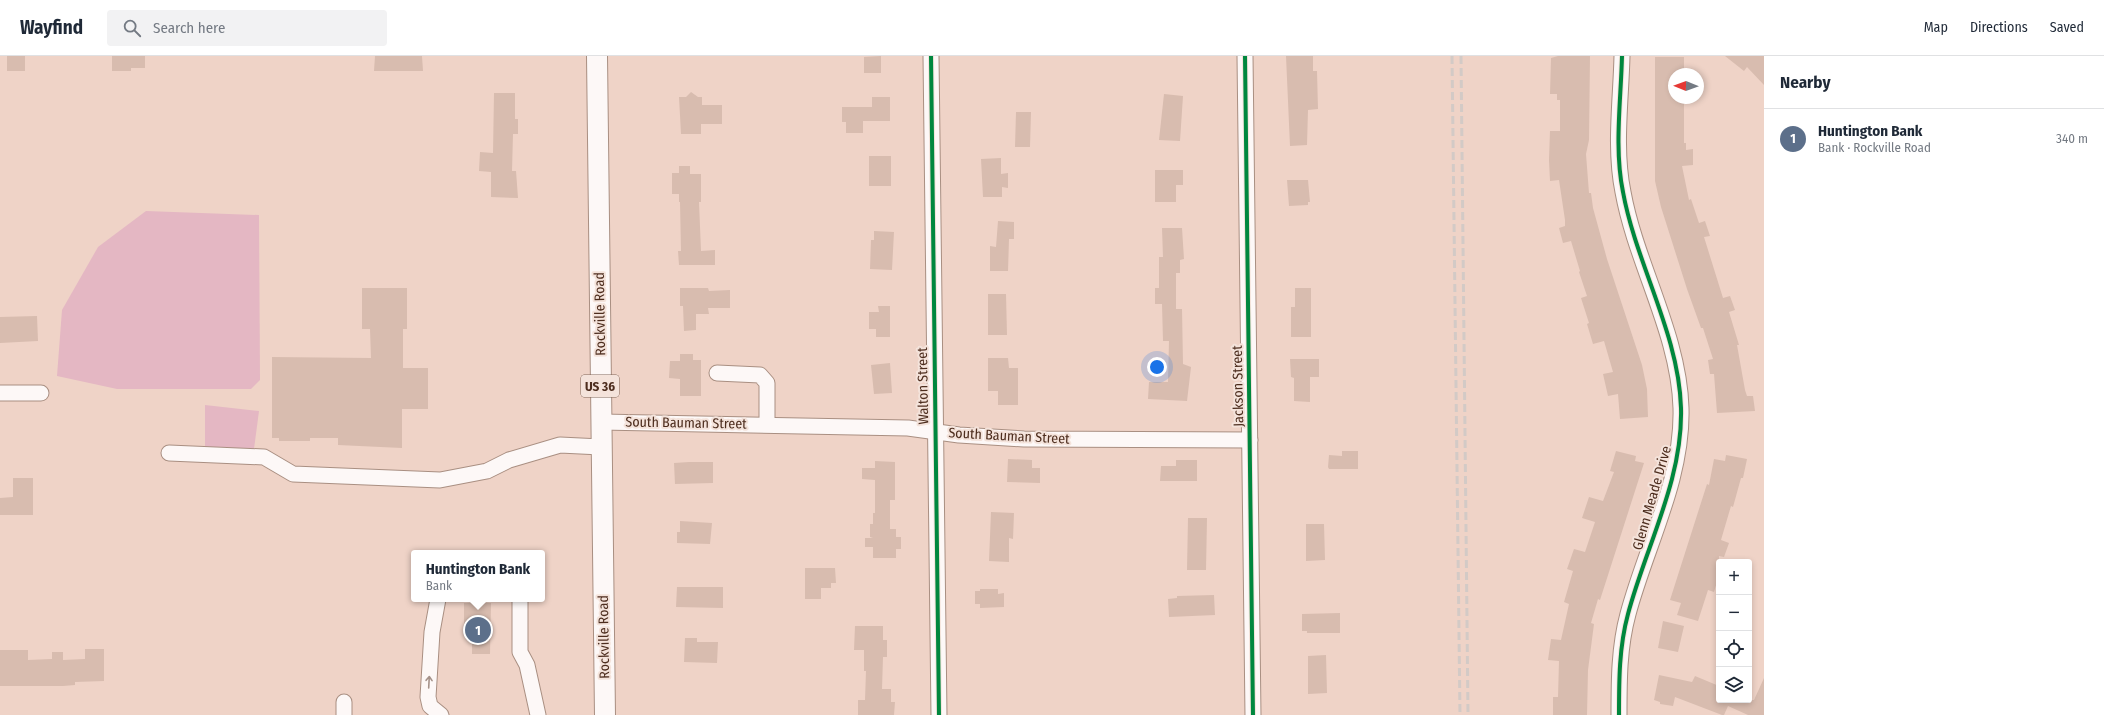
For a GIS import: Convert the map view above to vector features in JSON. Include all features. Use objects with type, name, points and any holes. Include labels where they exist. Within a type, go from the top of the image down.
[{"type":"main road","name":"Rockville Road","points":[[597,56],[605,715]]},
{"type":"street","name":"Walton Street","points":[[931,56],[939,715]]},
{"type":"street","name":"Jackson Street","points":[[1245,56],[1254,715]]},
{"type":"street","name":"Glenn Meade Drive","points":[[1619,715],[1619,666],[1626,621],[1675,468],[1680,438],[1681,407],[1674,356],[1622,191],[1619,157],[1622,56]]},
{"type":"street","points":[[717,373],[760,374],[767,383],[767,424]]},
{"type":"street","points":[[0,393],[41,393]]},
{"type":"street","name":"South Bauman Street","points":[[601,422],[767,424],[908,428],[935,432],[1024,438],[1250,440]]},
{"type":"street","points":[[169,453],[264,457],[293,474],[440,480],[487,471],[509,460],[560,445],[601,447]]},
{"type":"street","points":[[437,602],[432,632],[428,697],[430,706],[441,715]]},
{"type":"street","points":[[520,602],[520,652],[527,665],[538,715]]},
{"type":"shaded area","points":[[146,211],[259,215],[260,380],[251,389],[117,389],[57,376],[62,310],[98,247]]},
{"type":"shaded area","points":[[205,405],[259,411],[254,449],[205,449]]},
{"type":"building","points":[[7,56],[25,56],[25,71],[7,71]]},
{"type":"building","points":[[112,56],[145,56],[145,68],[131,68],[131,71],[112,71]]},
{"type":"building","points":[[375,56],[422,56],[423,71],[374,71]]},
{"type":"building","points":[[881,56],[881,73],[864,73],[864,57]]},
{"type":"building","points":[[1286,56],[1313,56],[1313,71],[1317,71],[1318,109],[1308,110],[1307,145],[1290,146]]},
{"type":"building","points":[[1558,56],[1590,56],[1589,140],[1586,154],[1589,193],[1591,193],[1593,208],[1607,259],[1642,365],[1647,389],[1648,417],[1620,419],[1618,394],[1608,396],[1603,374],[1613,372],[1604,341],[1593,344],[1587,324],[1589,323],[1581,298],[1587,296],[1579,272],[1580,271],[1571,241],[1563,243],[1559,228],[1565,226],[1565,220],[1559,180],[1550,181],[1549,160],[1550,131],[1560,131],[1560,100],[1557,100],[1557,94],[1550,94],[1551,58]]},
{"type":"building","points":[[1725,56],[1764,56],[1764,85],[1747,67],[1744,71]]},
{"type":"building","points":[[1655,57],[1684,57],[1684,68],[1668,68],[1668,104],[1684,104],[1684,143],[1686,143],[1686,150],[1693,149],[1693,165],[1682,166],[1689,200],[1691,199],[1699,223],[1705,221],[1710,236],[1704,237],[1723,298],[1730,296],[1735,310],[1729,312],[1739,345],[1737,345],[1745,390],[1747,396],[1753,396],[1755,411],[1717,413],[1714,374],[1710,374],[1708,360],[1713,359],[1703,328],[1701,328],[1687,289],[1661,207],[1655,181]]},
{"type":"building","points":[[691,92],[698,97],[702,97],[702,105],[722,105],[722,124],[701,124],[701,134],[681,134],[679,97],[686,97]]},
{"type":"building","points":[[494,93],[515,93],[515,119],[518,119],[518,134],[513,134],[512,171],[516,171],[518,198],[491,197],[491,172],[479,171],[480,152],[493,153]]},
{"type":"building","points":[[1164,94],[1183,96],[1180,141],[1159,140]]},
{"type":"building","points":[[872,97],[890,97],[890,121],[863,121],[863,133],[846,133],[846,122],[842,122],[842,107],[872,107]]},
{"type":"building","points":[[1016,112],[1031,112],[1030,147],[1015,147]]},
{"type":"building","points":[[869,156],[891,156],[891,186],[869,186]]},
{"type":"building","points":[[1001,158],[1001,174],[1008,173],[1008,188],[1002,187],[1002,197],[983,197],[981,159]]},
{"type":"building","points":[[679,166],[690,166],[690,174],[701,174],[701,202],[699,202],[701,251],[715,250],[715,265],[679,265],[678,251],[681,251],[680,202],[679,194],[672,194],[672,173],[679,173]]},
{"type":"building","points":[[1155,170],[1183,170],[1183,185],[1176,185],[1176,202],[1155,202]]},
{"type":"building","points":[[1287,180],[1308,180],[1310,202],[1308,202],[1308,205],[1289,206]]},
{"type":"building","points":[[998,221],[1014,222],[1014,239],[1009,239],[1008,271],[990,271],[990,246],[996,247]]},
{"type":"building","points":[[1162,228],[1182,228],[1184,259],[1180,260],[1180,273],[1176,273],[1176,309],[1182,309],[1183,364],[1191,367],[1187,401],[1148,399],[1149,382],[1168,382],[1169,341],[1163,341],[1162,304],[1155,304],[1155,288],[1159,288],[1159,257],[1163,257]]},
{"type":"building","points":[[874,231],[894,232],[892,270],[870,269],[871,240],[874,240]]},
{"type":"building","points":[[362,288],[407,288],[407,329],[403,329],[403,368],[428,368],[428,409],[402,409],[402,448],[338,445],[338,438],[310,438],[310,441],[279,441],[279,438],[272,438],[272,357],[371,358],[370,329],[362,329]]},
{"type":"building","points":[[680,288],[708,288],[709,291],[730,290],[730,308],[708,308],[709,314],[696,314],[696,330],[684,331],[683,306],[680,306]]},
{"type":"building","points":[[1295,288],[1311,288],[1311,337],[1291,337],[1291,307],[1295,307]]},
{"type":"building","points":[[988,294],[1006,294],[1007,335],[988,335]]},
{"type":"building","points":[[878,306],[890,306],[890,337],[876,337],[876,329],[869,329],[869,312],[879,312]]},
{"type":"building","points":[[37,316],[38,341],[0,343],[0,317]]},
{"type":"building","points":[[680,354],[693,354],[693,360],[701,360],[701,396],[680,396],[680,379],[669,378],[670,361],[680,361]]},
{"type":"building","points":[[988,358],[1008,358],[1009,368],[1018,368],[1018,405],[998,405],[998,391],[988,391]]},
{"type":"building","points":[[1290,359],[1319,359],[1319,377],[1310,377],[1310,402],[1294,401],[1294,378],[1291,377]]},
{"type":"building","points":[[890,363],[892,393],[874,394],[871,365]]},
{"type":"building","points":[[1342,451],[1358,451],[1358,469],[1329,469],[1329,455],[1342,456]]},
{"type":"building","points":[[1616,451],[1636,456],[1635,461],[1644,463],[1600,600],[1598,599],[1591,623],[1594,624],[1588,670],[1587,715],[1553,715],[1553,697],[1558,697],[1559,661],[1548,660],[1551,639],[1561,640],[1569,604],[1564,602],[1573,571],[1567,569],[1574,549],[1585,552],[1595,522],[1582,518],[1589,497],[1603,501],[1614,472],[1610,471]]},
{"type":"building","points":[[1726,455],[1747,459],[1743,478],[1741,478],[1733,507],[1731,506],[1721,540],[1729,543],[1724,557],[1719,556],[1719,559],[1716,559],[1716,585],[1714,592],[1708,590],[1698,621],[1677,615],[1681,603],[1670,600],[1707,484],[1709,485],[1714,459],[1725,461]]},
{"type":"building","points":[[1008,459],[1032,460],[1032,468],[1040,468],[1040,483],[1007,482]]},
{"type":"building","points":[[1176,460],[1197,460],[1197,481],[1160,481],[1161,466],[1176,466]]},
{"type":"building","points":[[875,461],[895,462],[895,500],[890,500],[890,529],[896,529],[896,537],[901,537],[901,549],[896,549],[896,558],[873,558],[873,547],[865,547],[865,538],[873,538],[870,537],[870,524],[873,524],[873,513],[875,513],[875,480],[862,479],[862,468],[875,468]]},
{"type":"building","points":[[713,462],[713,483],[675,484],[674,463]]},
{"type":"building","points":[[13,478],[33,478],[33,515],[0,515],[0,498],[13,497]]},
{"type":"building","points":[[991,512],[1014,513],[1013,539],[1009,538],[1009,562],[989,561]]},
{"type":"building","points":[[1188,518],[1207,518],[1206,570],[1187,570]]},
{"type":"building","points":[[680,521],[712,523],[710,544],[677,543],[677,532],[680,532]]},
{"type":"building","points":[[1306,524],[1324,524],[1325,560],[1306,561]]},
{"type":"building","points":[[805,568],[835,568],[836,583],[831,583],[831,588],[821,588],[821,599],[805,599]]},
{"type":"building","points":[[677,587],[723,587],[723,608],[676,607]]},
{"type":"building","points":[[980,589],[998,589],[998,594],[1004,593],[1004,607],[980,608],[980,604],[975,604],[975,591],[980,591]]},
{"type":"building","points":[[1214,595],[1215,615],[1169,617],[1168,599],[1177,598],[1177,596]]},
{"type":"building","points":[[464,603],[491,603],[490,654],[472,654],[472,636],[464,636]]},
{"type":"building","points":[[1340,613],[1340,633],[1307,633],[1307,631],[1302,631],[1302,614]]},
{"type":"building","points":[[1663,621],[1684,626],[1678,652],[1658,648]]},
{"type":"building","points":[[855,626],[883,626],[883,640],[887,640],[887,657],[883,657],[882,689],[891,689],[891,702],[895,702],[894,715],[858,715],[858,700],[865,700],[866,671],[864,671],[864,650],[854,650]]},
{"type":"building","points":[[685,638],[697,638],[697,642],[718,642],[717,663],[684,662]]},
{"type":"building","points":[[85,649],[104,649],[104,681],[75,682],[75,685],[63,686],[0,686],[0,650],[28,650],[28,660],[52,659],[52,652],[63,652],[63,660],[85,659]]},
{"type":"building","points":[[1326,655],[1327,693],[1308,694],[1308,656]]},
{"type":"building","points":[[1659,675],[1692,682],[1695,676],[1716,685],[1716,703],[1752,703],[1752,700],[1754,700],[1764,678],[1764,715],[1748,715],[1728,706],[1724,715],[1722,715],[1675,697],[1673,706],[1660,704],[1660,702],[1654,700]]},
{"type":"railway","points":[[1452,56],[1460,715]]},
{"type":"railway","points":[[1461,56],[1468,715]]},
{"type":"cycle path","points":[[931,56],[939,715]]},
{"type":"cycle path","points":[[1245,56],[1253,715]]},
{"type":"cycle path","points":[[1619,715],[1620,664],[1625,626],[1670,487],[1680,435],[1681,408],[1673,353],[1637,246],[1629,219],[1620,175],[1618,141],[1622,56]]},
{"type":"place","name":"Huntington Bank","points":[[478,630]]}]
